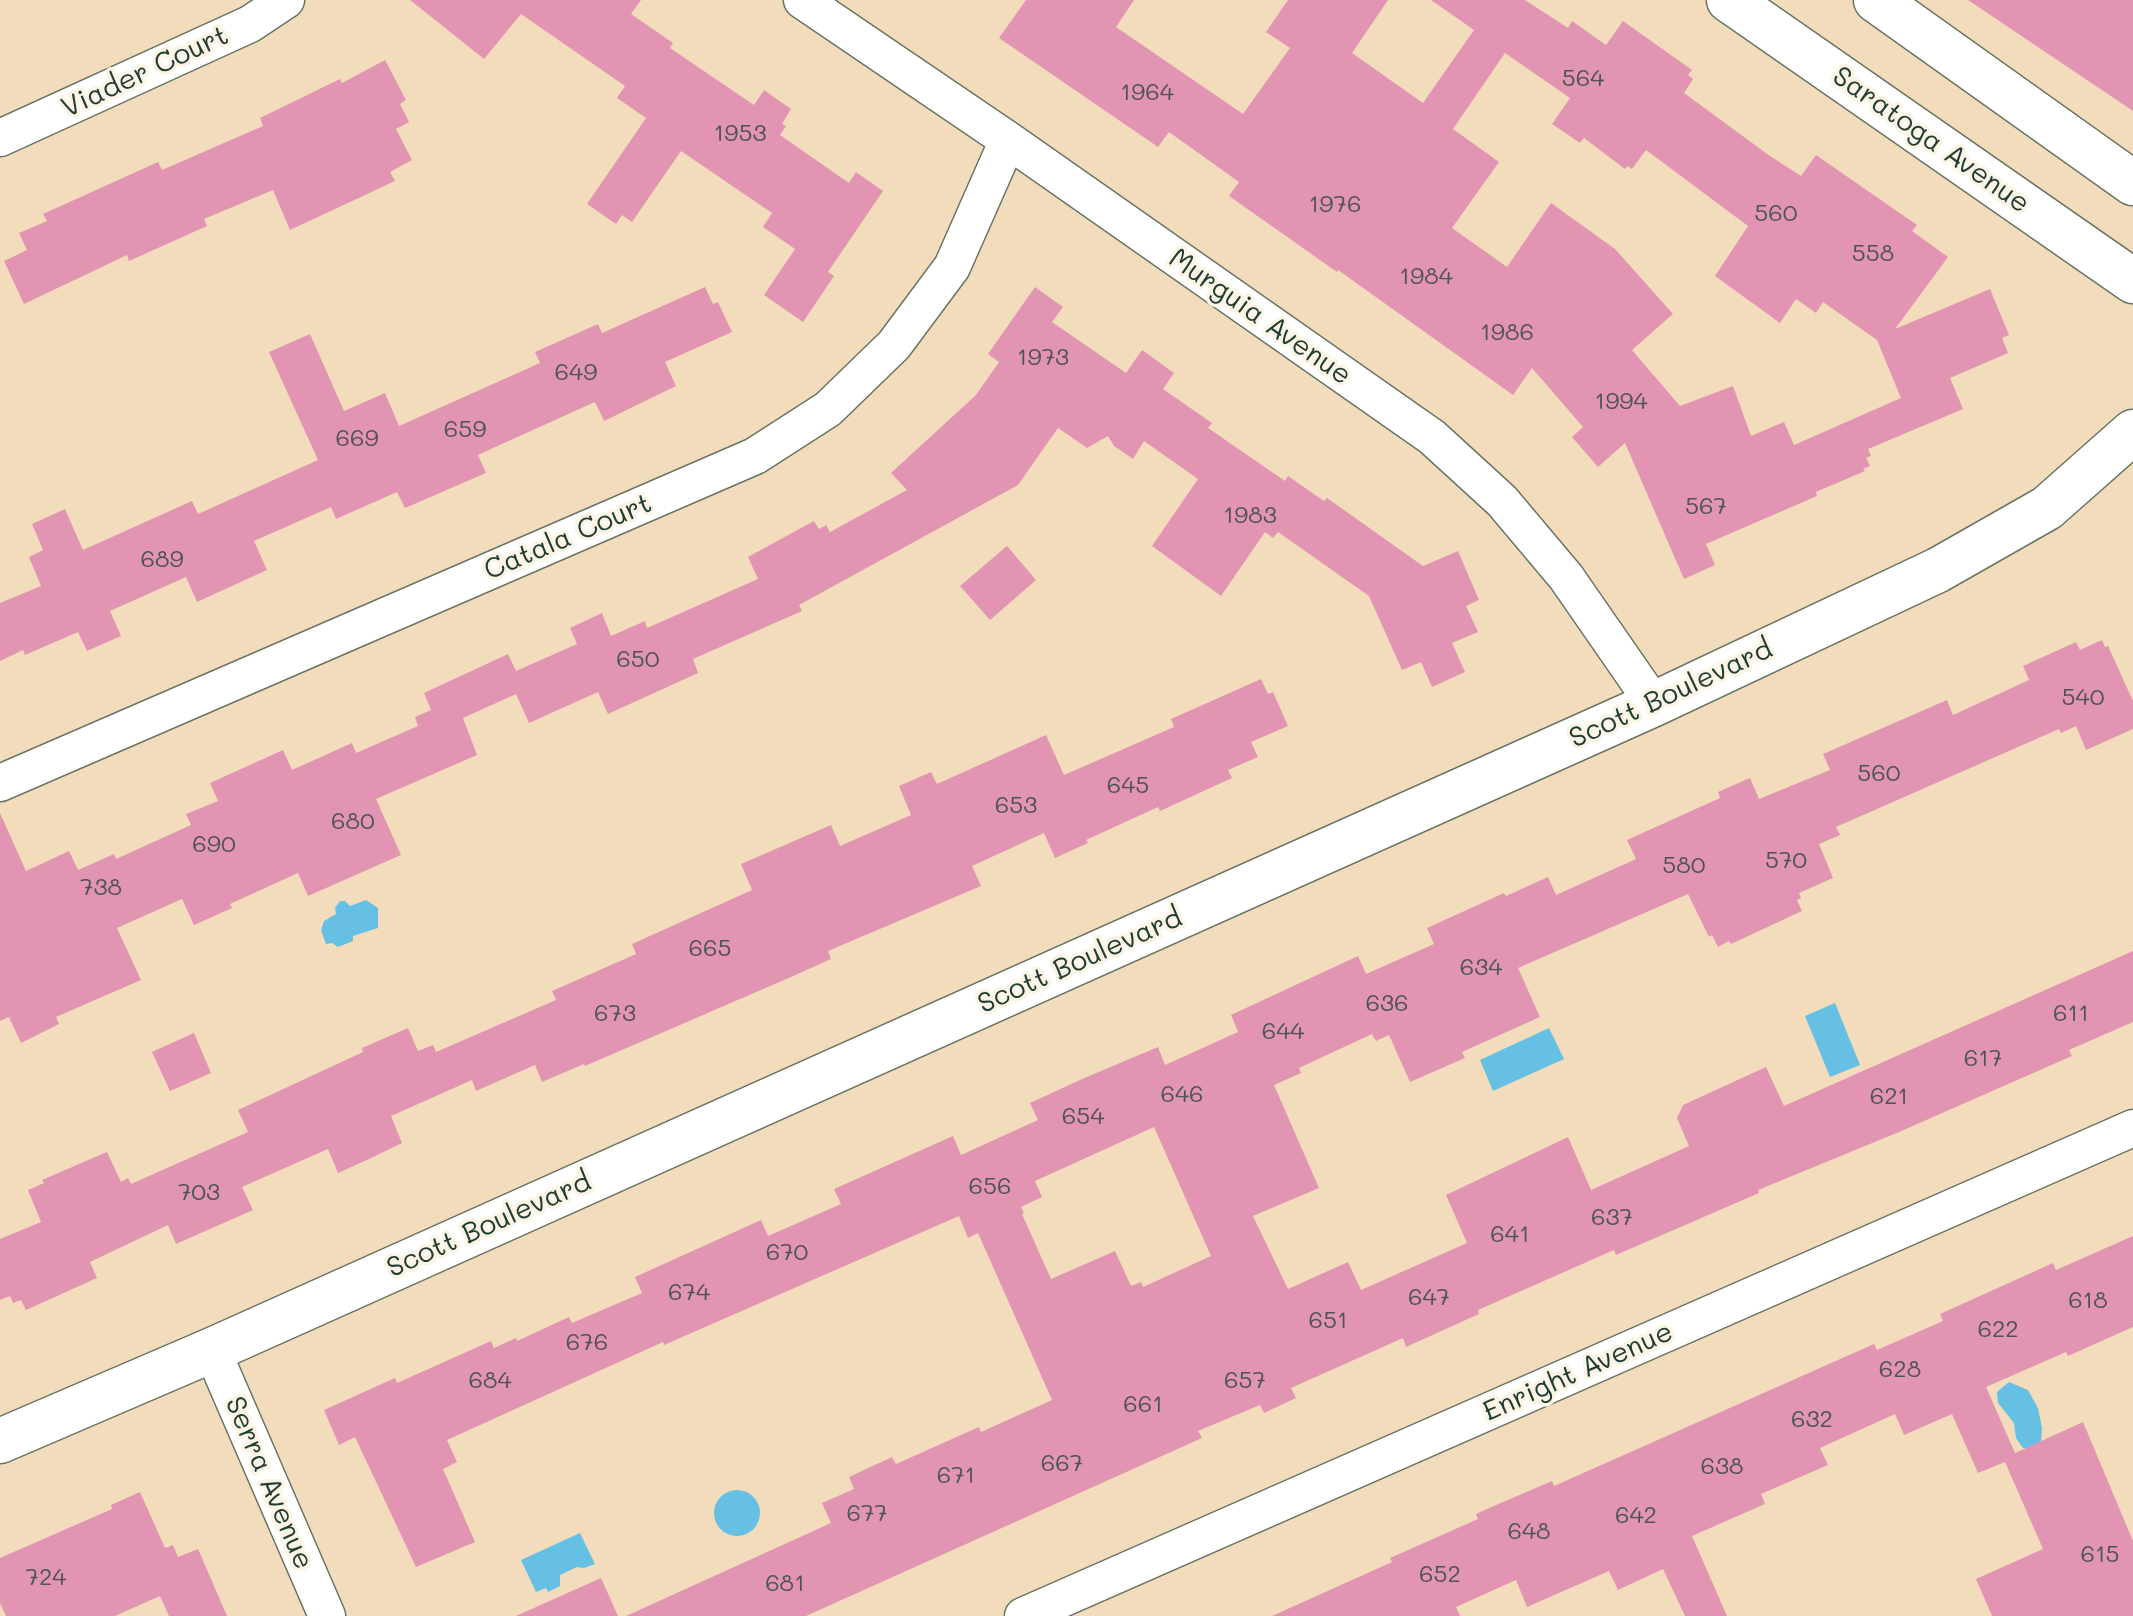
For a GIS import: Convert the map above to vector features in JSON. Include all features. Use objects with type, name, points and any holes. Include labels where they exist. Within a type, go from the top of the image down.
[{"type":"main road","name":"Saratoga Avenue","points":[[1729,0],[2133,281]]},
{"type":"main road","points":[[1876,0],[2133,183]]},
{"type":"main road","name":"Scott Boulevard","points":[[0,1441],[212,1350],[1654,704],[1938,570],[2047,508],[2133,432]]},
{"type":"street","name":"Viader Court","points":[[0,138],[250,24],[286,0]]},
{"type":"street","name":"Murguia Avenue","points":[[802,0],[1432,437],[1502,501],[1557,566],[1654,704]]},
{"type":"street","name":"Catala Court","points":[[0,783],[755,456],[828,409],[894,345],[952,267],[1008,140]]},
{"type":"street","name":"Enright Avenue","points":[[1023,1616],[2133,1128]]},
{"type":"street","name":"Serra Avenue","points":[[212,1350],[327,1616]]},
{"type":"water","points":[[366,900],[378,908],[378,928],[353,936],[353,941],[338,947],[332,943],[326,944],[321,930],[324,921],[336,914],[335,908],[340,901],[350,906]]},
{"type":"water","points":[[1835,1003],[1860,1065],[1830,1077],[1805,1016]]},
{"type":"water","points":[[1549,1028],[1564,1059],[1493,1091],[1480,1060]]},
{"type":"water","points":[[2009,1382],[2028,1390],[2038,1408],[2041,1442],[2033,1448],[2023,1448],[2016,1438],[2014,1423],[1998,1403],[1997,1392]]},
{"type":"water","points":[[737,1490],[753,1497],[760,1513],[753,1529],[737,1536],[721,1529],[714,1513],[721,1497]]},
{"type":"water","points":[[580,1533],[595,1564],[577,1567],[560,1575],[560,1586],[548,1592],[546,1588],[536,1592],[521,1560]]},
{"type":"building","points":[[410,0],[641,0],[631,14],[673,43],[670,48],[754,105],[764,90],[791,109],[782,124],[786,126],[780,135],[849,183],[856,172],[883,191],[828,272],[834,276],[803,322],[764,295],[795,249],[763,227],[772,213],[681,151],[632,222],[622,215],[616,224],[587,204],[646,118],[617,98],[625,86],[521,14],[484,59]]},
{"type":"building","points":[[1026,0],[1134,0],[1116,27],[1243,114],[1290,48],[1266,32],[1288,0],[1388,0],[1352,53],[1423,103],[1474,30],[1431,0],[1525,0],[1568,28],[1572,21],[1606,45],[1623,21],[1692,70],[1688,75],[1693,79],[1684,93],[1770,156],[1801,176],[1816,155],[1917,225],[1912,231],[1948,257],[1895,329],[1990,289],[2009,335],[2002,338],[2008,353],[1950,378],[1963,409],[1868,449],[1871,456],[1866,458],[1870,466],[1863,469],[1865,471],[1816,492],[1817,496],[1706,544],[1715,565],[1684,579],[1625,443],[1598,467],[1572,437],[1583,427],[1532,368],[1513,395],[1229,196],[1239,182],[1169,132],[1158,147],[999,38]],"holes":[[[1505,53],[1570,98],[1552,124],[1580,143],[1584,138],[1625,169],[1628,166],[1632,169],[1646,150],[1748,226],[1715,276],[1780,323],[1796,299],[1816,313],[1823,302],[1877,340],[1901,398],[1794,445],[1784,422],[1751,436],[1733,386],[1680,406],[1632,350],[1673,314],[1615,249],[1551,203],[1507,267],[1452,228],[1499,162],[1453,129]]]},
{"type":"building","points":[[1968,0],[2133,0],[2133,111]]},
{"type":"building","points":[[385,60],[406,100],[400,104],[409,122],[396,129],[412,160],[390,172],[395,181],[290,230],[273,190],[204,219],[207,226],[129,261],[127,255],[24,304],[4,261],[27,250],[19,233],[47,221],[43,214],[158,162],[162,170],[263,126],[260,118],[340,79],[342,83]]},
{"type":"building","points":[[705,287],[713,304],[718,302],[732,332],[665,362],[676,386],[604,421],[595,402],[478,455],[486,473],[405,508],[397,492],[336,519],[331,507],[254,541],[267,570],[197,602],[186,577],[110,611],[121,636],[87,651],[78,632],[25,655],[23,650],[0,661],[0,603],[41,586],[29,557],[43,550],[32,524],[65,509],[83,550],[192,501],[198,514],[318,460],[269,352],[310,334],[344,411],[385,393],[399,426],[540,363],[535,352],[598,324],[602,333]]},
{"type":"building","points":[[1035,287],[1063,307],[1052,322],[1126,373],[1142,350],[1174,373],[1163,389],[1212,423],[1208,428],[1285,481],[1288,476],[1324,501],[1327,498],[1423,566],[1458,551],[1479,600],[1466,606],[1478,632],[1452,643],[1465,672],[1432,687],[1421,662],[1402,670],[1369,596],[1278,532],[1273,538],[1265,532],[1221,596],[1152,546],[1198,479],[1144,441],[1133,459],[1114,446],[1108,436],[1087,448],[1058,428],[1018,485],[799,605],[802,611],[693,659],[698,673],[608,714],[598,692],[529,723],[516,694],[463,718],[477,755],[376,799],[401,855],[308,896],[298,873],[230,904],[232,908],[194,925],[182,899],[117,928],[141,980],[56,1017],[59,1024],[21,1043],[9,1017],[0,1021],[0,813],[26,871],[69,851],[78,870],[114,854],[116,859],[191,825],[186,814],[218,801],[210,783],[283,750],[292,770],[352,743],[356,753],[418,726],[415,717],[431,710],[424,693],[508,654],[516,671],[577,644],[570,628],[602,613],[611,636],[645,621],[647,628],[758,579],[748,557],[814,521],[819,529],[826,525],[830,532],[907,490],[891,473],[976,395],[999,362],[988,354]]},
{"type":"building","points":[[1007,546],[1036,580],[990,620],[960,586]]},
{"type":"building","points":[[2102,640],[2105,647],[2108,646],[2133,701],[2133,729],[2086,750],[2076,726],[2061,733],[2059,729],[1836,827],[1840,835],[1819,844],[1833,878],[1799,893],[1801,898],[1797,900],[1802,911],[1718,947],[1712,935],[1709,937],[1688,894],[1518,968],[1540,1017],[1462,1052],[1465,1058],[1410,1082],[1389,1035],[1376,1041],[1372,1034],[1299,1068],[1301,1073],[1274,1085],[1319,1188],[1253,1216],[1288,1289],[1348,1262],[1361,1290],[1467,1243],[1446,1195],[1568,1137],[1591,1190],[1689,1146],[1677,1118],[1683,1105],[1766,1067],[1784,1106],[2133,951],[2133,1022],[2069,1050],[2072,1056],[1758,1190],[1759,1193],[1616,1255],[1614,1250],[1478,1310],[1479,1314],[1406,1347],[1403,1338],[1291,1388],[1296,1398],[1264,1413],[1260,1405],[1198,1431],[1202,1438],[806,1616],[626,1616],[831,1523],[822,1503],[854,1489],[849,1477],[892,1457],[896,1464],[979,1427],[981,1432],[1052,1400],[978,1233],[968,1238],[959,1216],[664,1345],[663,1342],[447,1440],[457,1462],[443,1469],[475,1542],[416,1567],[355,1437],[339,1445],[324,1410],[395,1378],[397,1383],[491,1341],[494,1348],[516,1338],[517,1341],[569,1317],[572,1323],[642,1293],[635,1277],[761,1220],[768,1236],[841,1204],[834,1189],[953,1136],[961,1155],[1038,1120],[1030,1103],[1082,1079],[1158,1047],[1165,1065],[1238,1032],[1231,1015],[1358,956],[1366,974],[1434,944],[1427,928],[1504,893],[1506,896],[1548,877],[1556,895],[1636,859],[1627,840],[1720,798],[1718,792],[1750,778],[1759,799],[1830,770],[1823,754],[1947,700],[1953,715],[2029,680],[2023,666],[2076,642],[2080,650]],"holes":[[[1154,1127],[1211,1256],[1143,1287],[1141,1282],[1131,1286],[1115,1251],[1051,1279],[1021,1207],[1042,1197],[1035,1181]]]},
{"type":"building","points":[[1261,679],[1268,694],[1273,692],[1288,726],[1251,742],[1258,757],[1228,770],[1232,778],[1160,811],[1158,807],[1055,858],[1044,833],[972,866],[981,886],[828,951],[831,959],[791,977],[542,1082],[535,1065],[476,1091],[472,1080],[391,1116],[402,1143],[369,1159],[338,1173],[328,1149],[242,1187],[253,1210],[176,1244],[168,1225],[90,1262],[97,1278],[26,1310],[21,1300],[13,1303],[10,1296],[0,1300],[0,1239],[41,1222],[28,1190],[44,1183],[42,1180],[107,1152],[121,1182],[128,1178],[131,1184],[248,1132],[238,1110],[408,1028],[418,1051],[433,1045],[436,1052],[556,1000],[552,991],[636,954],[632,944],[752,890],[741,864],[831,825],[840,846],[911,815],[899,786],[931,772],[937,784],[1046,735],[1064,775],[1174,727],[1171,719]]},
{"type":"building","points":[[194,1033],[211,1073],[170,1091],[152,1052]]},
{"type":"building","points":[[2133,1236],[2133,1327],[1986,1387],[2015,1453],[2083,1422],[2133,1541],[2133,1616],[1992,1616],[1976,1579],[2043,1549],[2005,1462],[1978,1473],[1952,1414],[1904,1435],[1895,1414],[1820,1448],[1828,1465],[1761,1494],[1765,1504],[1692,1536],[1727,1616],[1685,1616],[1663,1569],[1618,1590],[1609,1571],[1527,1607],[1516,1580],[1456,1607],[1460,1616],[1272,1616],[1392,1562],[1390,1558],[1478,1519],[1476,1514],[1496,1505],[1552,1481],[1554,1486],[1874,1344],[1877,1350],[1943,1321],[1940,1314],[2053,1263],[2056,1270]]},
{"type":"building","points":[[140,1492],[165,1548],[173,1545],[178,1557],[198,1549],[227,1616],[169,1616],[160,1596],[115,1616],[6,1616],[0,1603],[0,1558],[112,1509],[111,1505]]},
{"type":"building","points":[[601,1578],[618,1616],[516,1616]]}]
